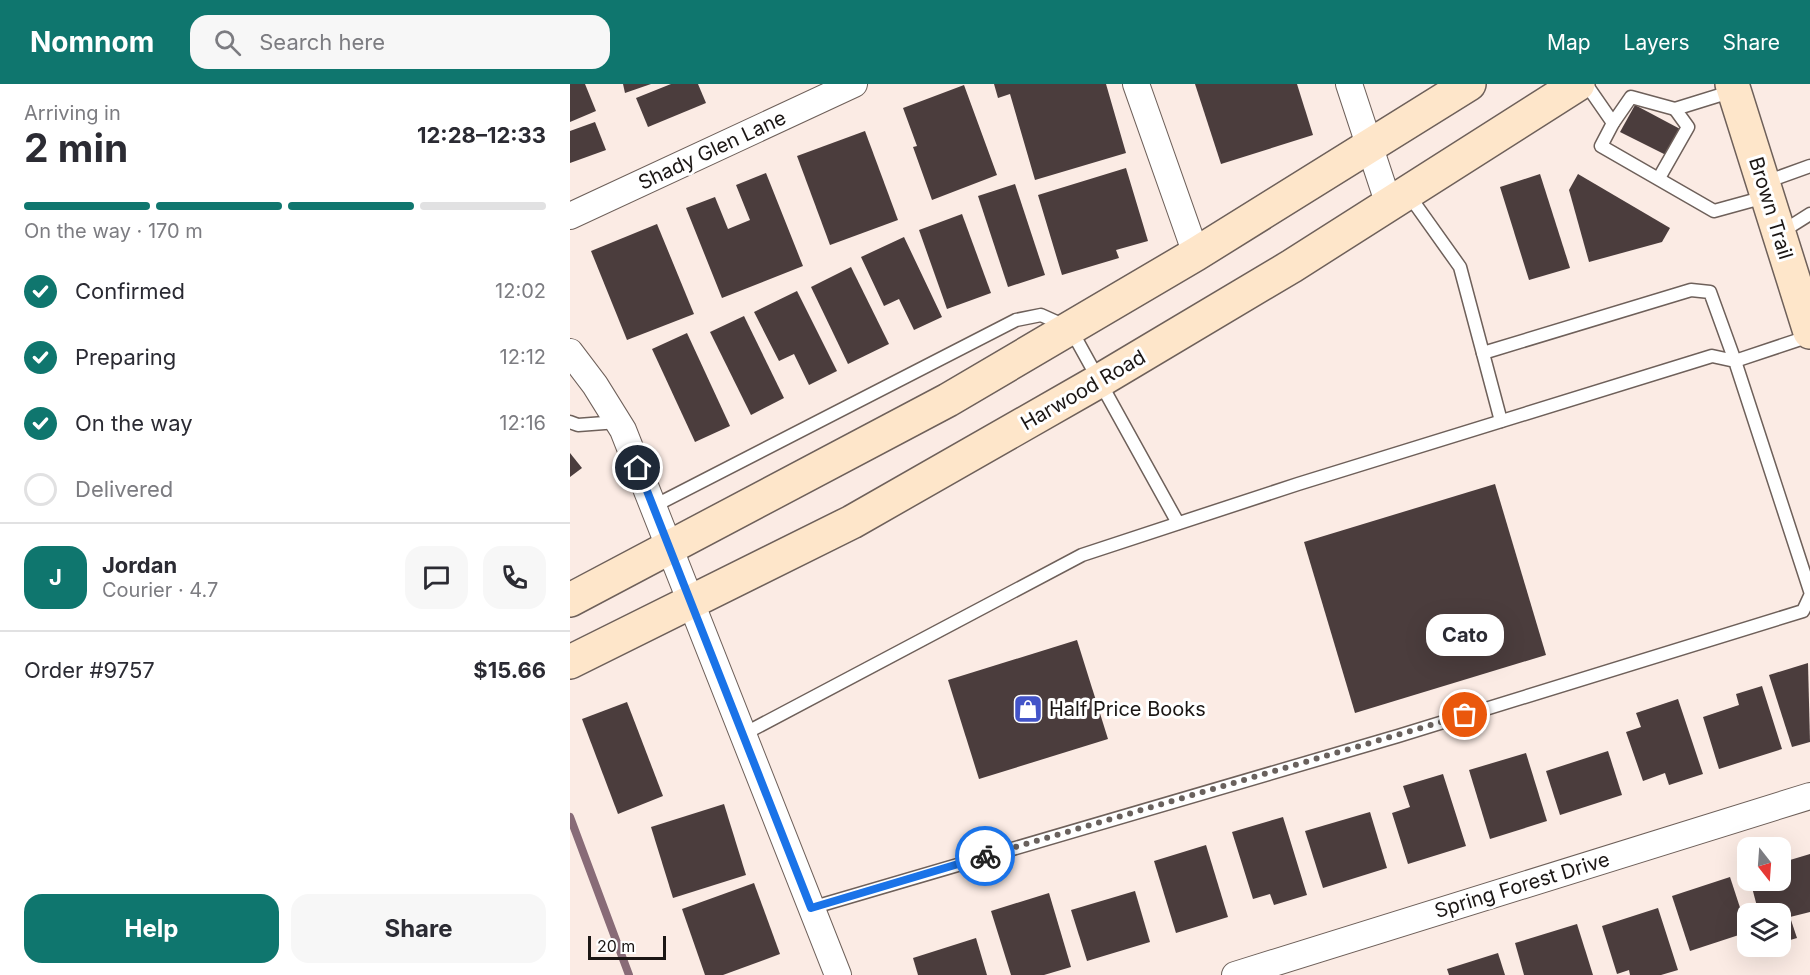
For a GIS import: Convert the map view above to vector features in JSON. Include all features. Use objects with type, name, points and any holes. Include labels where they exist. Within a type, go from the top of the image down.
[{"type":"main road","points":[[570,600],[948,400],[1196,254],[1469,84]]},
{"type":"main road","name":"Harwood Road","points":[[570,662],[852,522],[1100,381],[1292,266],[1578,84]]},
{"type":"main road","name":"Brown Trail","points":[[1733,87],[1810,331]]},
{"type":"street","name":"Shady Glen Lane","points":[[570,216],[854,84]]},
{"type":"street","points":[[1136,84],[1196,254]]},
{"type":"street","points":[[1349,84],[1369,145],[1398,199]]},
{"type":"street","points":[[570,352],[618,422],[671,548],[742,735],[838,975]]},
{"type":"street","name":"Spring Forest Drive","points":[[1235,975],[1810,796]]},
{"type":"lane","points":[[1586,84],[1613,123]]},
{"type":"lane","points":[[1733,87],[1675,109],[1630,97],[1601,146],[1714,211],[1765,190],[1810,166]]},
{"type":"lane","points":[[1659,178],[1688,127],[1675,109]]},
{"type":"lane","points":[[1398,199],[1460,267],[1501,421]]},
{"type":"lane","points":[[1779,233],[1810,214]]},
{"type":"lane","points":[[811,908],[1420,729],[1803,611],[1810,597],[1735,361],[1710,292],[1691,290],[1483,353]]},
{"type":"lane","points":[[654,506],[1016,320],[1041,315],[1070,328],[1178,523]]},
{"type":"lane","points":[[742,735],[1082,555],[1712,356],[1735,361],[1810,331]]},
{"type":"lane","points":[[570,422],[578,425],[618,422]]},
{"type":"building","points":[[570,84],[585,84],[596,111],[570,122]]},
{"type":"building","points":[[623,84],[651,84],[625,93]]},
{"type":"building","points":[[671,84],[698,84],[706,103],[648,127],[636,98]]},
{"type":"building","points":[[994,84],[1106,84],[1126,153],[1035,180],[1010,94],[998,98]]},
{"type":"building","points":[[1195,84],[1297,84],[1313,135],[1221,164]]},
{"type":"building","points":[[964,85],[997,175],[932,200],[913,147],[917,146],[903,108]]},
{"type":"building","points":[[1635,105],[1682,130],[1668,156],[1620,132]]},
{"type":"building","points":[[595,122],[606,150],[570,163],[570,131]]},
{"type":"building","points":[[865,131],[898,220],[830,245],[797,156]]},
{"type":"building","points":[[1126,168],[1148,241],[1116,250],[1119,258],[1062,275],[1038,195]]},
{"type":"building","points":[[766,173],[803,266],[722,298],[686,208],[715,197],[728,229],[750,220],[736,185]]},
{"type":"building","points":[[1540,174],[1570,268],[1529,280],[1500,187]]},
{"type":"building","points":[[1578,174],[1670,228],[1662,242],[1589,262],[1569,190]]},
{"type":"building","points":[[1015,184],[1045,275],[1008,287],[978,196]]},
{"type":"building","points":[[962,214],[991,293],[947,309],[919,230]]},
{"type":"building","points":[[657,224],[694,314],[627,340],[591,251]]},
{"type":"building","points":[[904,237],[942,317],[914,330],[899,299],[884,306],[861,257]]},
{"type":"building","points":[[851,267],[889,344],[848,364],[811,287]]},
{"type":"building","points":[[797,291],[837,371],[809,385],[794,354],[779,361],[754,312]]},
{"type":"building","points":[[744,316],[784,398],[751,415],[710,332]]},
{"type":"building","points":[[687,333],[730,426],[695,442],[652,349]]},
{"type":"building","points":[[570,453],[582,468],[570,477]]},
{"type":"building","points":[[1495,484],[1546,655],[1355,713],[1304,542]]},
{"type":"building","name":"Half Price Books","points":[[1077,640],[1108,739],[979,779],[948,680]]},
{"type":"building","points":[[1808,663],[1810,742],[1792,747],[1769,675]]},
{"type":"building","points":[[1762,686],[1782,749],[1719,769],[1703,717],[1739,705],[1736,694]]},
{"type":"building","points":[[1678,699],[1703,774],[1669,785],[1665,773],[1643,781],[1626,732],[1641,727],[1636,713]]},
{"type":"building","points":[[627,702],[663,796],[618,814],[582,719]]},
{"type":"building","points":[[1608,751],[1622,795],[1560,815],[1546,771]]},
{"type":"building","points":[[1526,753],[1547,821],[1490,839],[1469,770]]},
{"type":"building","points":[[1443,774],[1466,846],[1408,864],[1392,813],[1410,807],[1403,786]]},
{"type":"building","points":[[724,804],[746,875],[673,898],[651,827]]},
{"type":"building","points":[[1370,812],[1387,868],[1323,888],[1305,831]]},
{"type":"building","points":[[1283,817],[1307,895],[1274,905],[1270,894],[1253,899],[1232,832]]},
{"type":"building","points":[[1206,845],[1228,917],[1176,933],[1154,861]]},
{"type":"building","points":[[1810,854],[1810,912],[1791,917],[1791,903],[1756,903],[1753,891],[1791,891],[1791,860]]},
{"type":"building","points":[[1730,877],[1739,903],[1737,936],[1690,951],[1672,896]]},
{"type":"building","points":[[754,883],[780,954],[723,975],[705,975],[682,909]]},
{"type":"building","points":[[1135,891],[1150,942],[1087,961],[1071,910]]},
{"type":"building","points":[[1049,893],[1071,967],[1044,975],[1011,975],[991,911]]},
{"type":"building","points":[[1658,908],[1678,970],[1661,975],[1630,975],[1629,970],[1617,974],[1602,926]]},
{"type":"building","points":[[1791,920],[1797,938],[1791,940]]},
{"type":"building","points":[[1577,924],[1593,975],[1524,975],[1515,943]]},
{"type":"building","points":[[976,938],[987,975],[918,975],[913,958]]},
{"type":"building","points":[[1498,953],[1505,975],[1449,975],[1447,969]]},
{"type":"waterway","points":[[570,817],[629,975]]},
{"type":"way so far","points":[[985,856],[1465,715]]},
{"type":"place","name":"Half Price Books","points":[[1028,709]]},
{"type":"place","name":"Cato","points":[[1465,715]]},
{"type":"route","points":[[638,468],[811,908],[985,856]]}]
